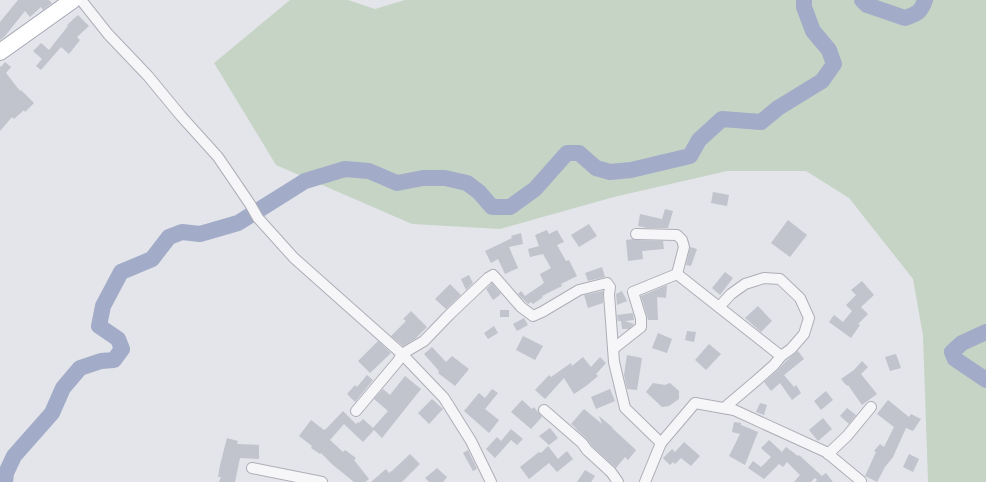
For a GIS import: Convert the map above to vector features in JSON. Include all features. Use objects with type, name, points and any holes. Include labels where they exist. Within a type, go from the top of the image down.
[{"type":"main road","points":[[0,52],[73,0]]},
{"type":"street","points":[[81,0],[108,34],[148,76],[218,157],[258,218],[294,258],[402,354],[444,398],[471,441],[491,482]]},
{"type":"street","points":[[636,234],[677,235],[682,240],[684,247],[677,274]]},
{"type":"street","points":[[613,349],[641,327],[641,318],[633,292],[677,274]]},
{"type":"street","points":[[677,274],[781,356]]},
{"type":"street","points":[[356,411],[398,361],[402,354],[424,341],[488,278],[493,276],[521,307],[533,316],[579,290],[607,282],[610,287],[609,294],[614,362],[625,408],[661,442]]},
{"type":"street","points":[[719,307],[731,294],[746,284],[764,278],[780,279],[800,298],[810,318],[804,334],[791,349],[781,356],[757,380],[724,408]]},
{"type":"street","points":[[645,482],[661,442],[694,403],[734,410],[826,452],[861,481]]},
{"type":"street","points":[[828,454],[847,436],[871,407]]},
{"type":"street","points":[[544,410],[582,443],[587,450],[611,472],[618,482]]},
{"type":"street","points":[[252,468],[322,482]]},
{"type":"green space","points":[[290,0],[348,0],[375,9],[405,0],[986,0],[986,482],[928,482],[923,336],[913,279],[849,198],[806,171],[727,171],[614,197],[500,229],[412,224],[276,165],[214,63]]},
{"type":"building","points":[[18,0],[49,0],[52,3],[43,10],[41,7],[30,17],[25,11],[0,40],[0,22]]},
{"type":"building","points":[[78,15],[89,26],[77,37],[80,40],[69,54],[61,47],[41,70],[36,66],[42,59],[33,51],[41,43],[49,50],[68,26],[67,25]]},
{"type":"building","points":[[5,62],[11,67],[6,73],[20,91],[21,90],[34,103],[25,112],[24,110],[14,119],[12,117],[0,131],[0,66],[1,67]]},
{"type":"building","points":[[713,192],[729,195],[727,206],[711,203]]},
{"type":"building","points":[[665,209],[673,211],[668,228],[647,228],[638,226],[640,214],[662,219]]},
{"type":"building","points":[[788,220],[807,235],[790,257],[771,243]]},
{"type":"building","points":[[589,224],[597,236],[579,247],[571,235]]},
{"type":"building","points":[[547,230],[549,234],[557,230],[564,242],[557,245],[566,261],[569,260],[577,276],[561,284],[562,286],[542,296],[543,297],[533,304],[531,302],[528,304],[518,294],[521,291],[525,296],[544,283],[540,274],[551,268],[543,254],[530,257],[528,249],[539,246],[535,235]]},
{"type":"building","points":[[521,233],[523,244],[509,247],[518,268],[505,274],[498,259],[491,263],[485,251],[512,238],[511,236]]},
{"type":"building","points":[[626,240],[663,241],[664,249],[642,251],[643,259],[628,261]]},
{"type":"building","points":[[690,247],[697,249],[691,266],[686,265]]},
{"type":"building","points":[[602,267],[605,277],[588,281],[585,273]]},
{"type":"building","points":[[725,272],[733,278],[720,295],[712,288]]},
{"type":"building","points":[[469,275],[473,283],[466,290],[461,279]]},
{"type":"building","points":[[862,281],[874,295],[861,307],[868,314],[858,324],[860,325],[851,338],[829,322],[834,315],[843,322],[852,311],[846,305],[856,295],[851,290]]},
{"type":"building","points":[[492,283],[501,294],[493,300],[486,289]]},
{"type":"building","points":[[450,284],[461,295],[446,309],[435,299]]},
{"type":"building","points":[[667,285],[666,298],[657,297],[658,320],[648,320],[641,296]]},
{"type":"building","points":[[603,291],[603,303],[588,308],[584,295]]},
{"type":"building","points":[[622,291],[627,301],[617,305],[616,294]]},
{"type":"building","points":[[758,306],[772,321],[761,332],[745,318]]},
{"type":"building","points":[[500,310],[509,310],[509,317],[500,317]]},
{"type":"building","points":[[411,311],[427,327],[415,339],[403,346],[391,336],[406,321],[403,319]]},
{"type":"building","points":[[633,313],[634,320],[625,321],[634,324],[629,329],[622,329],[621,321],[618,321],[617,315]]},
{"type":"building","points":[[524,318],[528,325],[517,331],[513,324]]},
{"type":"building","points":[[494,326],[498,333],[488,339],[484,333]]},
{"type":"building","points":[[687,331],[696,332],[694,342],[685,340]]},
{"type":"building","points":[[658,333],[672,339],[667,353],[652,348]]},
{"type":"building","points":[[523,336],[543,346],[535,360],[516,350]]},
{"type":"building","points":[[378,341],[391,353],[370,373],[358,361]]},
{"type":"building","points":[[709,344],[721,354],[706,370],[695,360]]},
{"type":"building","points":[[432,347],[446,362],[452,356],[469,369],[455,386],[438,373],[439,371],[424,354]]},
{"type":"building","points":[[798,351],[804,359],[784,375],[794,387],[796,385],[801,393],[792,400],[780,383],[771,391],[764,382]]},
{"type":"building","points":[[896,354],[901,368],[890,371],[885,357]]},
{"type":"building","points":[[627,355],[642,358],[637,390],[627,389],[624,375]]},
{"type":"building","points":[[583,357],[591,367],[600,357],[606,363],[596,374],[598,376],[586,386],[574,394],[564,378],[545,399],[535,390],[549,375],[551,377],[571,363],[572,366]]},
{"type":"building","points":[[862,361],[868,367],[861,374],[877,394],[862,405],[848,385],[847,386],[841,379],[854,370]]},
{"type":"building","points":[[367,375],[373,380],[355,402],[347,394],[355,385],[357,387]]},
{"type":"building","points":[[405,376],[421,389],[382,438],[374,430],[363,442],[344,424],[330,440],[343,452],[345,450],[356,458],[354,460],[369,479],[365,482],[354,482],[321,453],[320,454],[311,448],[312,446],[299,436],[311,420],[325,430],[343,411],[356,424],[363,419],[373,428],[388,411],[374,399],[383,389],[390,395]]},
{"type":"building","points":[[653,383],[665,385],[670,383],[679,391],[679,399],[669,406],[662,407],[646,392]]},
{"type":"building","points":[[492,389],[498,393],[485,409],[499,420],[489,433],[464,411],[479,393],[485,398]]},
{"type":"building","points":[[610,389],[615,401],[596,409],[591,397]]},
{"type":"building","points":[[826,391],[833,400],[821,410],[814,401]]},
{"type":"building","points":[[432,399],[443,409],[429,424],[418,413]]},
{"type":"building","points":[[522,400],[532,409],[534,407],[542,417],[531,429],[511,412]]},
{"type":"building","points":[[888,400],[909,417],[911,414],[921,419],[913,431],[906,428],[893,457],[885,467],[877,482],[865,476],[876,452],[874,451],[880,444],[884,447],[894,427],[877,414]]},
{"type":"building","points":[[760,403],[767,405],[764,415],[756,412]]},
{"type":"building","points":[[847,408],[856,415],[849,424],[840,416]]},
{"type":"building","points":[[584,409],[602,424],[599,416],[636,450],[628,460],[625,457],[616,468],[571,424]]},
{"type":"building","points":[[823,418],[832,429],[818,441],[809,430]]},
{"type":"building","points":[[734,422],[741,423],[741,425],[758,432],[745,465],[729,456],[740,434],[732,432]]},
{"type":"building","points":[[550,428],[558,438],[549,445],[539,436]]},
{"type":"building","points":[[511,429],[523,439],[517,445],[511,440],[495,458],[486,449],[497,437],[501,441]]},
{"type":"building","points":[[227,438],[238,441],[237,444],[259,445],[259,459],[240,458],[235,482],[219,482],[221,477],[218,477],[220,465]]},
{"type":"building","points":[[769,440],[782,452],[786,447],[798,456],[799,455],[822,476],[826,473],[833,482],[815,482],[817,480],[815,478],[811,482],[794,482],[800,475],[787,462],[783,467],[779,464],[764,479],[748,468],[753,461],[761,467],[771,457],[761,448]]},
{"type":"building","points":[[684,442],[700,456],[691,466],[681,458],[675,464],[673,462],[670,465],[663,458],[672,449],[675,452]]},
{"type":"building","points":[[548,446],[558,459],[567,451],[573,459],[557,472],[549,463],[529,479],[520,467],[539,452],[541,453]]},
{"type":"building","points":[[468,450],[477,469],[473,471],[463,453]]},
{"type":"building","points":[[410,454],[420,464],[402,482],[371,482],[386,469],[389,473]]},
{"type":"building","points":[[909,454],[919,459],[913,472],[903,467]]},
{"type":"building","points":[[437,468],[447,477],[443,482],[429,482],[425,478]]},
{"type":"building","points":[[585,470],[595,476],[591,482],[577,482]]},
{"type":"waterway","points":[[5,482],[6,473],[14,456],[52,413],[63,388],[80,368],[101,361],[114,360],[122,349],[118,339],[99,326],[103,306],[121,272],[152,259],[169,237],[182,232],[200,234],[238,223],[305,181],[345,169],[369,171],[397,183],[423,178],[445,178],[467,183],[479,192],[492,207],[510,207],[535,189],[567,153],[579,153],[596,168],[610,172],[631,170],[690,156],[699,140],[722,119],[761,122],[778,108],[822,81],[834,64],[829,50],[813,31],[804,7],[804,0]]},
{"type":"waterway","points":[[862,0],[867,5],[905,18],[918,12],[922,8],[925,0]]},
{"type":"waterway","points":[[986,332],[962,343],[952,352],[955,359],[986,380]]}]
